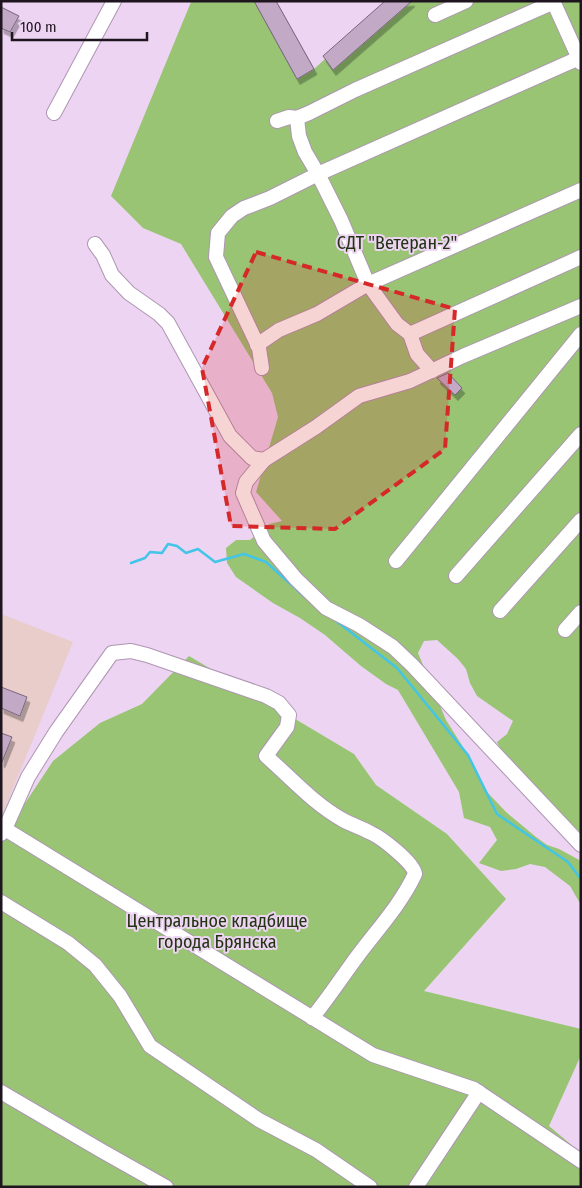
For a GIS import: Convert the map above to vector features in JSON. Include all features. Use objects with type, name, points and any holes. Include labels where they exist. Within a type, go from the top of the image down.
[{"type":"lane","points":[[54,113],[114,1]]},
{"type":"lane","points":[[435,16],[466,1]]},
{"type":"lane","points":[[262,368],[257,345],[216,257],[218,233],[232,216],[244,208],[270,198],[318,174],[580,60],[554,2],[355,90],[297,118],[289,117],[277,121]]},
{"type":"lane","points":[[297,118],[299,136],[305,152],[342,220],[368,284],[397,324],[410,334],[417,354],[432,371]]},
{"type":"lane","points":[[257,345],[279,330],[318,314],[368,284],[581,190]]},
{"type":"lane","points":[[95,244],[112,275],[129,293],[168,322],[230,436],[252,458],[264,460]]},
{"type":"lane","points":[[410,334],[581,257]]},
{"type":"lane","points":[[581,306],[410,381],[359,396],[316,427],[264,460],[246,482],[243,493],[264,541],[296,579],[326,608],[359,625],[393,647],[581,845]]},
{"type":"lane","points":[[396,561],[581,334]]},
{"type":"lane","points":[[456,576],[581,434]]},
{"type":"lane","points":[[500,611],[581,520]]},
{"type":"lane","points":[[565,630],[581,612]]},
{"type":"lane","points":[[312,1018],[378,931],[415,874],[414,869],[373,833],[342,820],[314,799],[266,756],[288,728],[289,715],[278,703],[266,696],[147,655],[131,651],[112,653],[56,732],[33,769],[3,832],[373,1055],[479,1092],[581,1161]]},
{"type":"lane","points":[[1,902],[68,943],[95,965],[120,996],[150,1046],[259,1120],[316,1150],[370,1187]]},
{"type":"lane","points":[[1,1092],[166,1187]]},
{"type":"lane","points":[[416,1187],[479,1092]]},
{"type":"highlighted area","points":[[256,252],[455,309],[445,449],[335,529],[231,526],[202,368]]},
{"type":"shaded area","points":[[1,614],[73,642],[1,818]]},
{"type":"green space","name":"СДТ \"Ветеран-2\"","points":[[254,1],[297,79],[314,69],[325,59],[334,69],[412,1],[581,1],[581,836],[503,754],[497,742],[507,734],[513,721],[477,696],[470,683],[466,669],[458,659],[437,640],[424,641],[418,653],[446,720],[468,755],[487,792],[506,812],[536,837],[547,845],[581,861],[581,905],[570,886],[545,867],[530,864],[516,869],[501,871],[479,863],[497,840],[490,827],[464,818],[459,792],[398,690],[361,666],[325,635],[273,603],[236,577],[227,563],[226,548],[236,540],[250,540],[269,524],[282,521],[256,492],[278,417],[272,393],[181,244],[143,228],[111,196],[191,2]]},
{"type":"green space","name":"Центральное кладбище города Брянска","points":[[189,656],[354,754],[376,785],[447,834],[506,899],[424,991],[581,1029],[581,1055],[549,1126],[581,1153],[581,1187],[1,1187],[1,832],[12,823],[53,761],[100,723],[142,704]]},
{"type":"building","points":[[254,1],[276,1],[314,69],[297,79]]},
{"type":"building","points":[[385,1],[412,1],[333,70],[323,56]]},
{"type":"building","points":[[1,7],[19,16],[10,32],[1,28]]},
{"type":"building","points":[[448,373],[462,388],[455,395],[437,378]]},
{"type":"building","points":[[1,687],[27,697],[20,716],[1,708]]},
{"type":"building","points":[[1,733],[12,737],[2,762],[1,762]]},
{"type":"waterway","points":[[131,563],[145,558],[150,552],[162,553],[168,544],[177,546],[186,553],[198,549],[215,562],[244,554],[266,562],[305,597]]},
{"type":"waterway","points":[[335,620],[397,668],[468,755],[497,814],[568,862],[581,879]]}]
